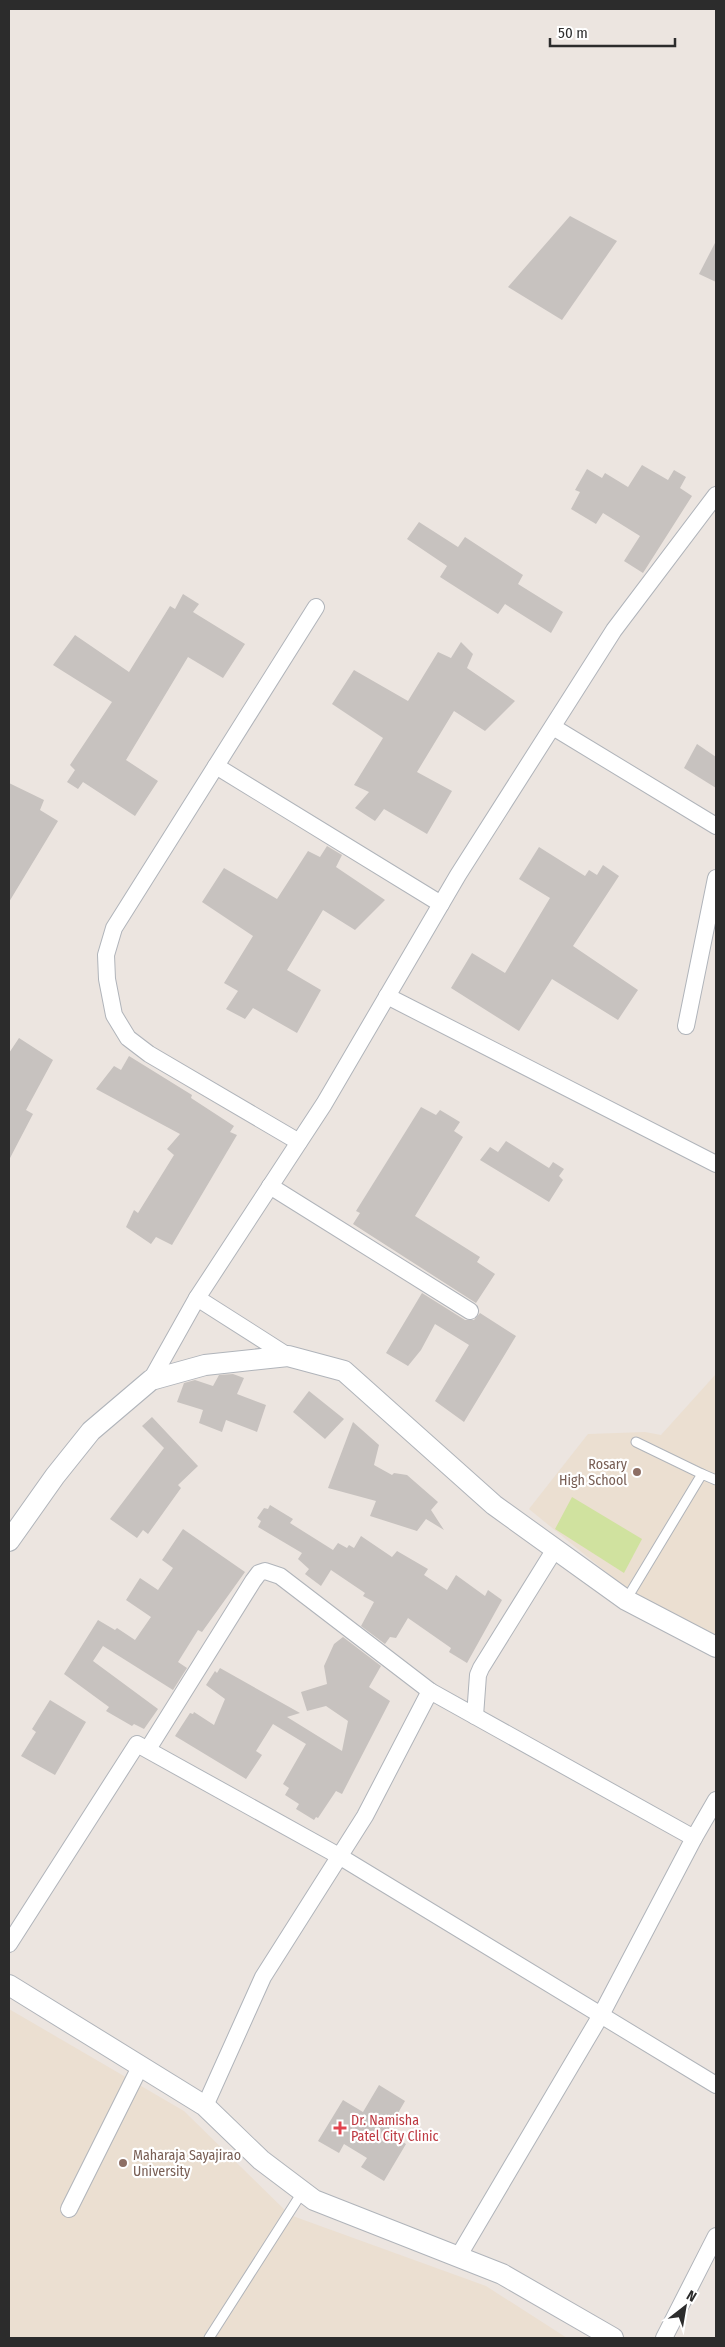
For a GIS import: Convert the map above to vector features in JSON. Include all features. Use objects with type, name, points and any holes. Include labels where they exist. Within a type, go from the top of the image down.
[{"type":"street","points":[[9,1540],[55,1476],[91,1432],[151,1380],[197,1298],[299,1142],[441,904],[552,726],[614,630],[716,495]]},
{"type":"street","points":[[299,1142],[149,1054],[128,1038],[114,1015],[107,979],[106,955],[114,928],[316,607]]},
{"type":"street","points":[[552,726],[716,826]]},
{"type":"street","points":[[216,766],[441,904]]},
{"type":"street","points":[[686,1026],[716,878]]},
{"type":"street","points":[[387,996],[716,1164]]},
{"type":"street","points":[[270,1186],[470,1311]]},
{"type":"street","points":[[197,1298],[288,1356],[344,1371],[494,1505],[626,1600],[716,1647]]},
{"type":"street","points":[[151,1380],[205,1365],[288,1356]]},
{"type":"street","points":[[475,1716],[478,1675],[481,1668],[555,1549]]},
{"type":"street","points":[[148,1749],[253,1581],[259,1573],[265,1571],[280,1576],[430,1691],[694,1838]]},
{"type":"street","points":[[205,2106],[263,1977],[365,1816],[430,1691]]},
{"type":"street","points":[[9,1944],[137,1744],[339,1856],[716,2085]]},
{"type":"street","points":[[458,2257],[601,2015],[716,1800]]},
{"type":"street","points":[[9,1985],[205,2106],[261,2160],[314,2200],[502,2274],[613,2338]]},
{"type":"street","points":[[70,2209],[140,2067]]},
{"type":"street","points":[[664,2338],[716,2236]]},
{"type":"lane","points":[[636,1442],[716,1480]]},
{"type":"lane","points":[[626,1600],[702,1474]]},
{"type":"lane","points":[[208,2338],[303,2191]]},
{"type":"shaded area","name":"Rosary High School","points":[[716,1374],[716,1635],[633,1594],[529,1509],[588,1434],[645,1432],[661,1435]]},
{"type":"shaded area","name":"Maharaja Sayajirao University","points":[[9,2009],[184,2111],[290,2215],[486,2286],[567,2338],[9,2338]]},
{"type":"green space","points":[[572,1497],[642,1539],[624,1573],[555,1529]]},
{"type":"building","points":[[570,216],[617,241],[562,320],[508,287]]},
{"type":"building","points":[[716,241],[716,282],[699,274]]},
{"type":"building","points":[[642,465],[668,480],[674,470],[686,477],[680,488],[692,496],[643,573],[624,561],[640,536],[603,513],[596,524],[571,509],[580,492],[575,490],[587,469],[602,478],[605,473],[628,487]]},
{"type":"building","points":[[419,522],[458,547],[465,537],[523,575],[518,584],[563,612],[551,633],[505,604],[498,614],[440,577],[447,566],[407,539]]},
{"type":"building","points":[[183,594],[199,604],[193,612],[245,644],[223,678],[188,657],[126,760],[158,781],[135,816],[83,782],[78,789],[67,782],[75,770],[70,765],[112,702],[53,665],[75,635],[129,672],[170,606],[175,609]]},
{"type":"building","points":[[461,642],[473,654],[467,668],[515,701],[485,731],[454,711],[417,772],[452,791],[427,834],[384,809],[375,821],[355,808],[369,792],[354,785],[383,738],[332,704],[354,670],[408,701],[438,652],[451,658]]},
{"type":"building","points":[[697,744],[716,757],[716,788],[684,768]]},
{"type":"building","points":[[9,783],[44,800],[40,810],[58,821],[9,902]]},
{"type":"building","points":[[327,846],[342,855],[336,867],[385,900],[355,930],[323,910],[287,970],[321,990],[297,1033],[253,1008],[245,1019],[226,1009],[238,991],[224,983],[253,936],[202,902],[224,868],[277,899],[308,851],[320,857]]},
{"type":"building","points":[[539,847],[585,876],[589,870],[597,875],[603,865],[619,876],[573,946],[638,990],[618,1020],[552,979],[519,1031],[451,988],[472,953],[505,973],[550,898],[519,879]]},
{"type":"building","points":[[19,1038],[53,1060],[26,1110],[33,1114],[9,1160],[9,1053]]},
{"type":"building","points":[[129,1056],[192,1095],[191,1098],[234,1126],[230,1132],[237,1135],[172,1245],[156,1237],[151,1244],[126,1227],[134,1210],[138,1213],[174,1155],[167,1149],[180,1134],[96,1089],[114,1066],[121,1070]]},
{"type":"building","points":[[421,1107],[436,1115],[440,1110],[460,1122],[454,1131],[463,1137],[415,1216],[480,1257],[477,1262],[495,1274],[476,1303],[353,1224],[360,1213],[356,1211]]},
{"type":"building","points":[[506,1141],[549,1168],[553,1162],[564,1169],[559,1176],[563,1180],[549,1202],[480,1160],[490,1147],[498,1152]]},
{"type":"building","points":[[422,1293],[465,1320],[474,1320],[480,1313],[516,1336],[464,1422],[435,1401],[469,1345],[435,1324],[421,1350],[408,1366],[386,1353]]},
{"type":"building","points":[[233,1374],[244,1378],[237,1394],[266,1405],[257,1432],[226,1420],[222,1432],[199,1423],[203,1410],[177,1402],[184,1383],[195,1380],[213,1386],[219,1375]]},
{"type":"building","points":[[309,1391],[344,1419],[325,1439],[293,1412]]},
{"type":"building","points":[[152,1417],[198,1466],[178,1485],[181,1488],[148,1534],[143,1530],[137,1538],[110,1519],[164,1448],[142,1426]]},
{"type":"building","points":[[353,1422],[379,1445],[374,1465],[392,1475],[394,1473],[407,1475],[438,1502],[431,1510],[444,1530],[426,1519],[417,1531],[370,1516],[376,1501],[328,1488]]},
{"type":"building","points":[[270,1505],[293,1519],[290,1523],[333,1550],[338,1543],[347,1548],[349,1545],[354,1548],[361,1536],[392,1557],[397,1551],[428,1569],[424,1575],[447,1590],[456,1575],[485,1596],[488,1590],[502,1600],[467,1663],[449,1652],[451,1648],[408,1618],[396,1638],[390,1637],[385,1644],[361,1626],[374,1602],[363,1596],[365,1593],[331,1570],[321,1586],[305,1574],[309,1569],[298,1559],[302,1553],[258,1527],[261,1521],[257,1518],[264,1508],[268,1509]]},
{"type":"building","points":[[183,1529],[245,1572],[202,1632],[198,1630],[178,1662],[187,1668],[173,1690],[103,1646],[93,1661],[158,1709],[144,1729],[134,1724],[132,1726],[106,1711],[109,1707],[64,1674],[98,1620],[115,1630],[117,1628],[135,1640],[151,1617],[126,1600],[140,1578],[158,1590],[173,1568],[162,1560]]},
{"type":"building","points":[[343,1637],[381,1666],[369,1687],[390,1701],[342,1794],[336,1791],[318,1818],[316,1817],[314,1820],[296,1809],[299,1804],[285,1795],[289,1788],[283,1784],[306,1744],[273,1724],[256,1751],[262,1755],[246,1779],[175,1736],[190,1713],[193,1714],[194,1712],[214,1725],[225,1699],[206,1685],[215,1671],[217,1673],[220,1668],[300,1713],[287,1717],[342,1751],[348,1721],[326,1706],[307,1711],[301,1692],[327,1684],[324,1666],[334,1644]]},
{"type":"building","points":[[50,1700],[86,1722],[55,1775],[21,1756],[36,1732],[32,1729]]},
{"type":"building","points":[[379,2085],[405,2101],[387,2132],[406,2144],[384,2181],[361,2167],[367,2158],[344,2144],[339,2153],[318,2141],[343,2100],[363,2112]]},
{"type":"place","name":"Rosary High School","points":[[637,1472]]},
{"type":"place","name":"Dr. Namisha Patel City Clinic","points":[[340,2128]]},
{"type":"place","name":"Maharaja Sayajirao University","points":[[123,2163]]}]
